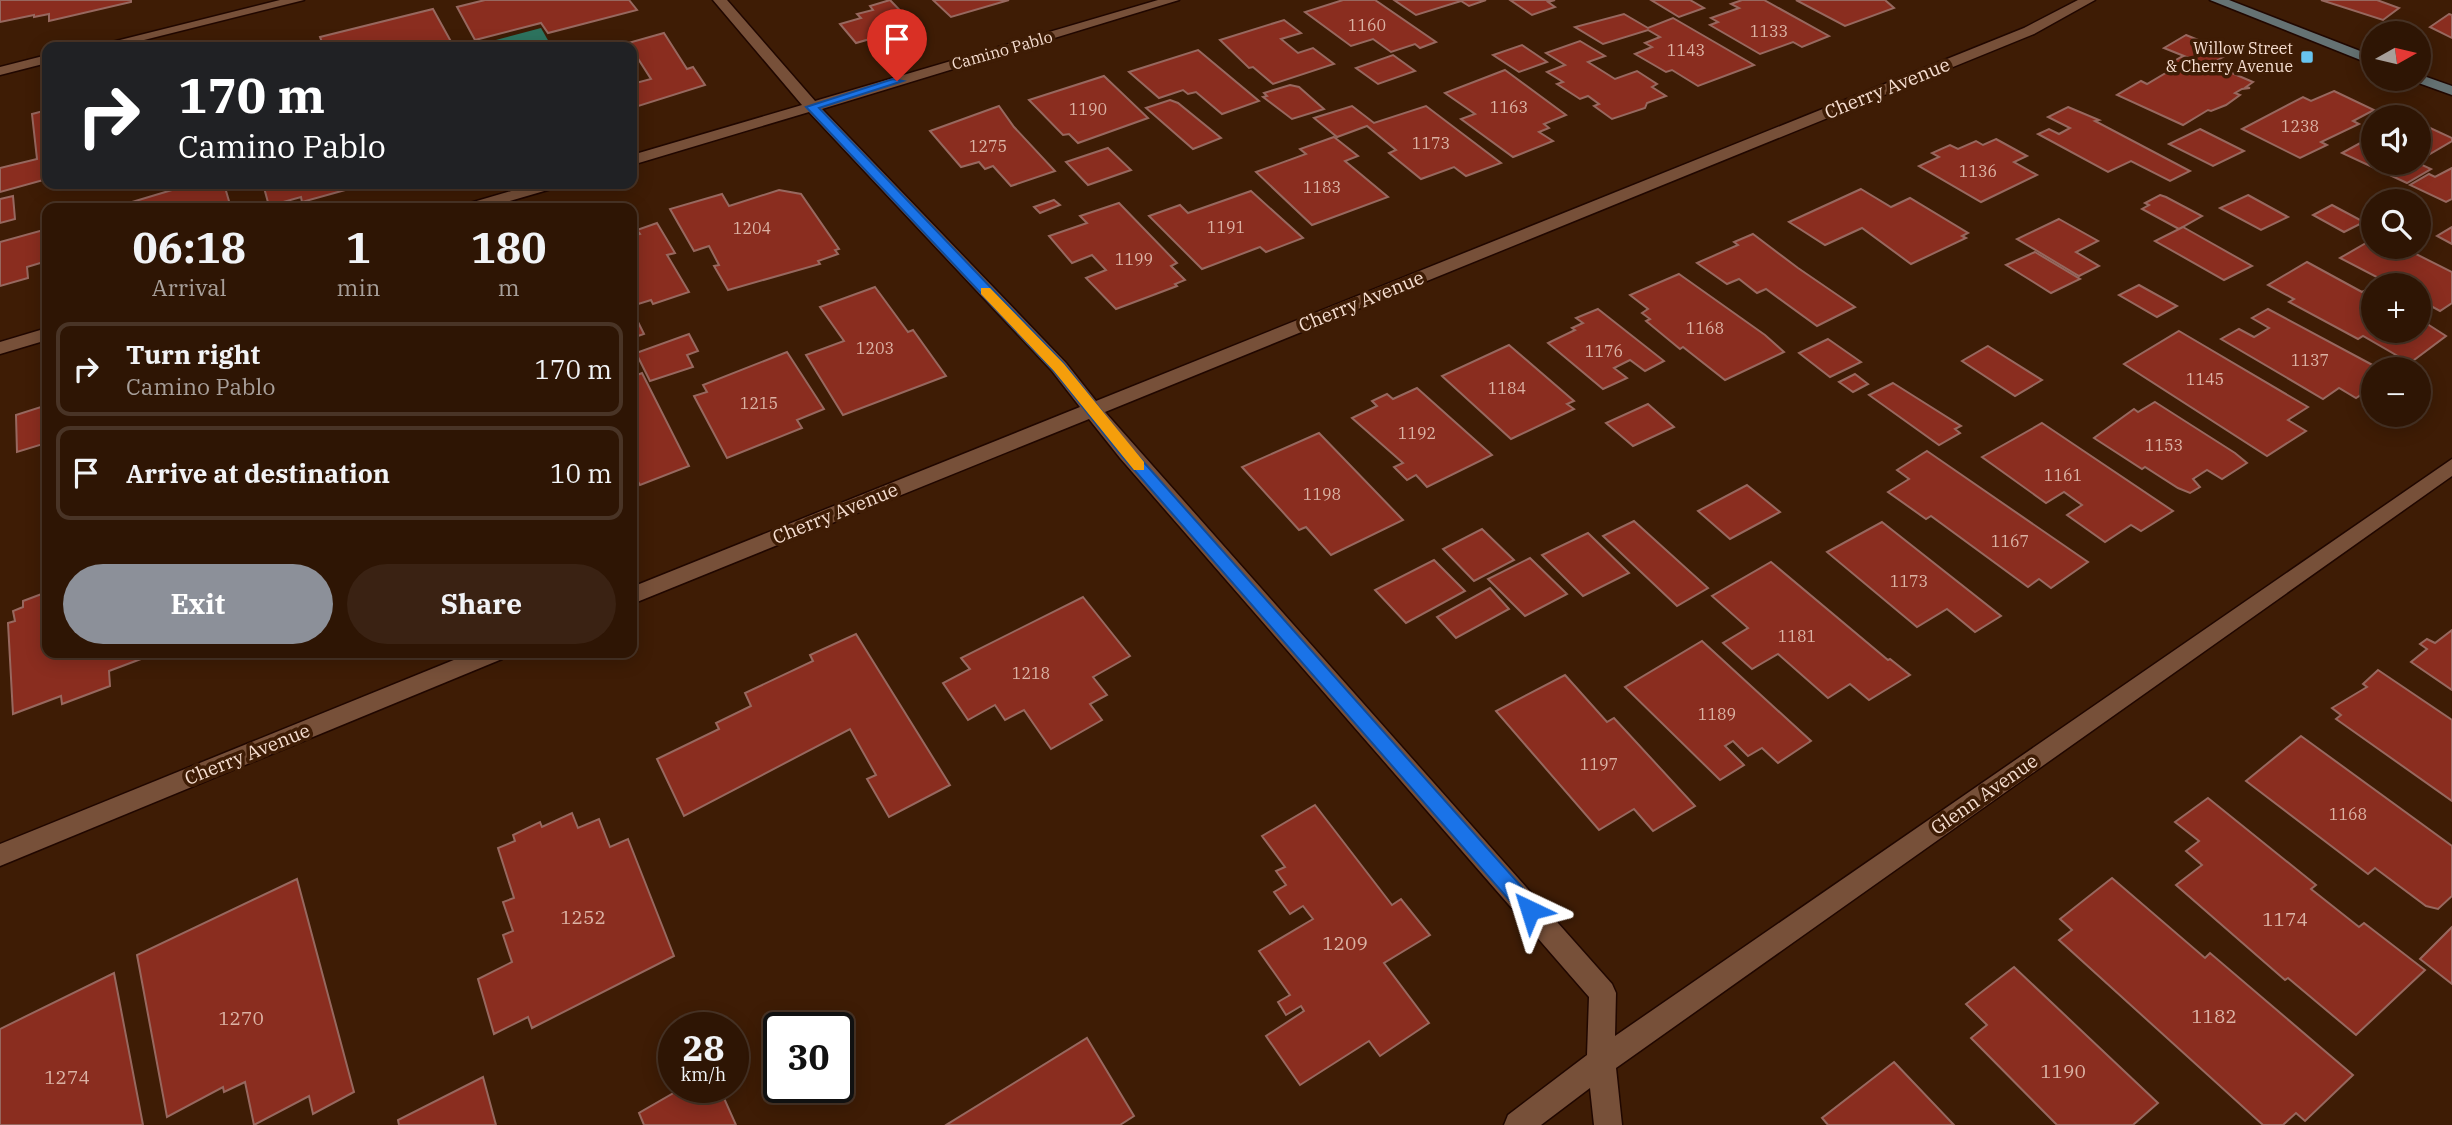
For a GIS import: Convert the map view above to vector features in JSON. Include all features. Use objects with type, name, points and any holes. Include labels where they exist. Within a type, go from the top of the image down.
[{"type":"main road","points":[[2217,0],[2361,56]]},
{"type":"main road","points":[[2431,83],[2452,91]]},
{"type":"street","points":[[120,42],[297,0]]},
{"type":"street","points":[[720,0],[811,107],[1059,367],[1091,408],[1603,993],[1601,1062],[1608,1125]]},
{"type":"street","name":"Camino Pablo","points":[[637,159],[1172,0]]},
{"type":"street","name":"Cherry Avenue","points":[[637,594],[2029,30],[2088,0]]},
{"type":"street","points":[[0,71],[42,61]]},
{"type":"street","points":[[486,203],[535,189]]},
{"type":"street","points":[[0,348],[42,335]]},
{"type":"street","name":"Glenn Avenue","points":[[1518,1125],[1601,1062],[2452,466]]},
{"type":"street","name":"Cherry Avenue","points":[[0,855],[482,658]]},
{"type":"shaded area","points":[[541,28],[549,42],[488,42]]},
{"type":"building","points":[[0,0],[131,2],[49,21],[49,14],[0,22]]},
{"type":"building","points":[[485,0],[629,0],[637,10],[548,33],[541,23],[475,40],[457,7]]},
{"type":"building","points":[[890,0],[915,26],[856,43],[840,24],[861,18],[857,14],[873,10],[870,6]]},
{"type":"building","points":[[933,0],[1009,0],[951,17]]},
{"type":"building","points":[[1343,0],[1375,0],[1436,42],[1420,48],[1415,44],[1391,52],[1373,39],[1351,46],[1305,12]]},
{"type":"building","points":[[1394,0],[1486,0],[1469,6],[1461,1],[1416,15]]},
{"type":"building","points":[[1510,0],[1555,0],[1548,2],[1555,7],[1532,15]]},
{"type":"building","points":[[1651,0],[1690,0],[1704,8],[1679,17]]},
{"type":"building","points":[[1742,0],[1764,0],[1829,36],[1802,47],[1793,42],[1760,54],[1710,25],[1718,22],[1711,18],[1739,8],[1731,4]]},
{"type":"building","points":[[1796,0],[1885,0],[1894,8],[1845,26]]},
{"type":"building","points":[[2321,0],[2377,0],[2399,8],[2383,20]]},
{"type":"building","points":[[433,9],[451,42],[322,42],[320,37]]},
{"type":"building","points":[[1624,14],[1648,28],[1673,18],[1754,65],[1698,86],[1672,70],[1666,72],[1635,54],[1652,47],[1645,43],[1660,37],[1648,30],[1603,44],[1575,27]]},
{"type":"building","points":[[2449,14],[2452,15],[2452,38],[2431,28]]},
{"type":"building","points":[[1284,20],[1301,33],[1281,39],[1298,53],[1313,48],[1334,64],[1273,84],[1253,67],[1249,68],[1220,40]]},
{"type":"building","points":[[664,33],[687,69],[693,67],[705,85],[637,106],[637,83],[651,79],[637,57],[637,42],[632,42]]},
{"type":"building","points":[[2186,35],[2230,53],[2211,64],[2253,82],[2246,87],[2250,88],[2235,93],[2240,95],[2226,105],[2208,110],[2183,125],[2117,95],[2141,81],[2147,84],[2174,68],[2179,70],[2182,68],[2171,63],[2181,57],[2194,60],[2164,48]]},
{"type":"building","points":[[1580,41],[1605,56],[1588,62],[1615,79],[1637,71],[1657,84],[1652,87],[1666,96],[1647,103],[1645,108],[1612,119],[1594,106],[1599,104],[1588,96],[1580,99],[1557,84],[1563,82],[1547,72],[1565,65],[1546,53]]},
{"type":"building","points":[[1522,45],[1547,62],[1519,72],[1493,55]]},
{"type":"building","points":[[1198,50],[1259,101],[1222,114],[1196,92],[1188,94],[1183,90],[1159,98],[1129,72]]},
{"type":"building","points":[[1393,55],[1415,71],[1378,84],[1356,68]]},
{"type":"building","points":[[1505,70],[1566,115],[1544,124],[1549,128],[1539,132],[1553,141],[1513,157],[1461,119],[1475,114],[1445,93]]},
{"type":"building","points":[[1104,76],[1148,118],[1078,143],[1069,134],[1063,135],[1029,100]]},
{"type":"building","points":[[1290,85],[1299,87],[1324,109],[1292,119],[1263,97],[1267,96],[1264,93]]},
{"type":"building","points":[[2334,91],[2363,105],[2361,105],[2361,117],[2353,121],[2359,124],[2321,142],[2327,145],[2300,158],[2242,129],[2303,97],[2311,101]]},
{"type":"building","points":[[1170,100],[1178,103],[1221,138],[1193,149],[1146,108]]},
{"type":"building","points":[[999,106],[1014,127],[1055,171],[1011,186],[993,166],[985,169],[979,162],[961,167],[930,131]]},
{"type":"building","points":[[1352,106],[1374,123],[1426,106],[1501,163],[1466,176],[1454,167],[1421,179],[1389,153],[1396,150],[1367,126],[1337,137],[1314,118]]},
{"type":"building","points":[[2068,107],[2099,120],[2095,121],[2190,171],[2170,181],[2131,161],[2108,172],[2038,134],[2049,129],[2059,134],[2070,128],[2048,117]]},
{"type":"building","points":[[42,111],[42,180],[0,192],[0,168],[37,159],[32,114]]},
{"type":"building","points":[[2431,128],[2452,138],[2452,141],[2431,153]]},
{"type":"building","points":[[2200,129],[2244,151],[2213,166],[2169,144]]},
{"type":"building","points":[[1334,137],[1358,156],[1345,161],[1388,197],[1312,225],[1256,172],[1306,154],[1300,149]]},
{"type":"building","points":[[1996,139],[2027,156],[2014,162],[2037,175],[1981,202],[1919,166],[1939,157],[1932,153],[1950,145],[1958,149],[1976,141],[1983,145]]},
{"type":"building","points":[[2361,143],[2361,162],[2342,153]]},
{"type":"building","points":[[1108,148],[1131,170],[1088,185],[1066,162]]},
{"type":"building","points":[[2452,168],[2452,199],[2446,202],[2431,195],[2431,189],[2418,189],[2410,185],[2427,175],[2435,177]]},
{"type":"building","points":[[2390,175],[2421,175],[2407,183]]},
{"type":"building","points":[[175,189],[225,189],[230,203],[129,203]]},
{"type":"building","points":[[264,189],[349,189],[302,202],[301,197],[268,203]]},
{"type":"building","points":[[1861,189],[1891,207],[1910,198],[1968,233],[1962,236],[1966,238],[1911,264],[1862,228],[1825,245],[1789,222]]},
{"type":"building","points":[[779,190],[801,194],[839,249],[835,250],[838,254],[818,261],[820,264],[728,290],[714,266],[719,265],[709,246],[694,251],[670,209],[722,194],[729,206]]},
{"type":"building","points":[[1251,191],[1303,238],[1266,252],[1260,247],[1202,269],[1149,216],[1180,205],[1188,213]]},
{"type":"building","points":[[2160,195],[2202,216],[2179,229],[2142,209],[2149,205],[2145,203]]},
{"type":"building","points":[[2248,195],[2288,217],[2261,230],[2220,208]]},
{"type":"building","points":[[13,196],[15,219],[0,223],[0,199]]},
{"type":"building","points":[[1054,200],[1060,205],[1040,213],[1034,207]]},
{"type":"building","points":[[1119,203],[1177,263],[1171,266],[1185,280],[1175,284],[1177,286],[1116,309],[1086,278],[1106,270],[1092,255],[1072,263],[1049,236],[1087,223],[1080,216]]},
{"type":"building","points":[[2332,205],[2361,220],[2361,224],[2344,232],[2313,215]]},
{"type":"building","points":[[2059,219],[2098,241],[2076,252],[2099,266],[2079,276],[2017,239]]},
{"type":"building","points":[[657,223],[675,253],[667,255],[689,292],[653,304],[651,300],[637,304],[637,235],[640,234],[637,230]]},
{"type":"building","points":[[2183,227],[2252,266],[2224,280],[2155,241]]},
{"type":"building","points":[[2452,227],[2452,244],[2437,236]]},
{"type":"building","points":[[42,230],[42,262],[27,267],[28,278],[0,286],[0,242]]},
{"type":"building","points":[[1753,234],[1855,307],[1817,326],[1766,289],[1757,293],[1739,279],[1727,284],[1697,263],[1738,245],[1734,242]]},
{"type":"building","points":[[2361,246],[2361,259],[2426,259],[2452,272],[2452,303],[2440,311],[2431,306],[2431,273],[2369,273],[2340,258]]},
{"type":"building","points":[[2035,252],[2080,279],[2051,293],[2006,265]]},
{"type":"building","points":[[2307,262],[2361,291],[2361,337],[2358,339],[2289,302],[2294,299],[2268,285]]},
{"type":"building","points":[[1679,274],[1765,335],[1784,352],[1725,380],[1683,347],[1680,349],[1646,321],[1650,319],[1642,313],[1648,309],[1630,295]]},
{"type":"building","points":[[2139,285],[2177,306],[2157,317],[2119,295]]},
{"type":"building","points":[[875,287],[908,332],[913,330],[946,376],[843,415],[806,355],[844,341],[820,307]]},
{"type":"building","points":[[1598,309],[1664,361],[1645,371],[1630,360],[1614,368],[1627,378],[1603,389],[1548,343],[1575,330],[1572,328],[1583,323],[1576,318]]},
{"type":"building","points":[[2268,309],[2361,359],[2361,395],[2356,398],[2339,388],[2323,399],[2221,339],[2239,329],[2254,337],[2269,328],[2252,318]]},
{"type":"building","points":[[637,320],[644,334],[637,336]]},
{"type":"building","points":[[2431,326],[2446,336],[2418,357],[2400,357],[2375,343],[2431,343]]},
{"type":"building","points":[[2179,331],[2308,407],[2288,420],[2306,431],[2267,456],[2124,364]]},
{"type":"building","points":[[689,334],[698,351],[687,355],[693,367],[650,381],[637,353]]},
{"type":"building","points":[[1828,339],[1861,362],[1830,377],[1799,353]]},
{"type":"building","points":[[1509,345],[1574,401],[1567,404],[1574,409],[1511,439],[1442,376]]},
{"type":"building","points":[[1988,346],[2042,380],[2015,396],[1962,361]]},
{"type":"building","points":[[787,352],[824,409],[797,420],[802,428],[727,458],[694,396],[707,392],[703,385]]},
{"type":"building","points":[[642,373],[689,466],[640,485],[637,480],[637,375]]},
{"type":"building","points":[[1855,374],[1868,384],[1853,392],[1839,382]]},
{"type":"building","points":[[1893,383],[1961,426],[1955,429],[1960,433],[1939,445],[1869,395]]},
{"type":"building","points":[[1417,388],[1492,455],[1427,487],[1416,475],[1407,480],[1394,467],[1403,463],[1352,418],[1377,406],[1372,401],[1387,394],[1393,399]]},
{"type":"building","points":[[2155,402],[2247,463],[2222,479],[2207,470],[2193,479],[2200,487],[2190,493],[2145,467],[2142,469],[2094,438],[2134,409],[2138,412]]},
{"type":"building","points":[[1648,404],[1674,427],[1633,446],[1606,423]]},
{"type":"building","points":[[42,407],[42,444],[17,452],[16,415]]},
{"type":"building","points":[[2042,423],[2173,511],[2141,531],[2131,525],[2105,542],[2067,515],[2082,505],[2064,492],[2046,503],[1982,457]]},
{"type":"building","points":[[1319,433],[1403,520],[1331,555],[1306,527],[1299,530],[1242,467]]},
{"type":"building","points":[[1927,451],[2088,562],[2051,588],[2039,579],[2028,587],[1931,516],[1926,519],[1888,492],[1909,479],[1897,470]]},
{"type":"building","points":[[1747,485],[1780,512],[1730,539],[1698,511]]},
{"type":"building","points":[[1634,521],[1708,588],[1677,606],[1603,536]]},
{"type":"building","points":[[1882,522],[2001,616],[1975,632],[1947,609],[1917,627],[1827,552]]},
{"type":"building","points":[[1482,529],[1514,560],[1474,581],[1443,549]]},
{"type":"building","points":[[1588,533],[1629,573],[1583,596],[1542,555]]},
{"type":"building","points":[[1530,558],[1567,594],[1525,616],[1488,579]]},
{"type":"building","points":[[1434,560],[1465,591],[1406,623],[1375,590]]},
{"type":"building","points":[[1771,562],[1888,660],[1910,675],[1869,700],[1850,684],[1828,698],[1778,654],[1752,669],[1723,643],[1748,628],[1712,596]]},
{"type":"building","points":[[1490,588],[1509,609],[1456,638],[1437,617]]},
{"type":"building","points":[[42,594],[42,658],[144,658],[109,671],[110,686],[62,704],[61,696],[13,714],[8,623],[15,621],[13,611],[23,607],[23,601]]},
{"type":"building","points":[[1083,597],[1130,656],[1093,677],[1107,695],[1090,704],[1102,720],[1051,749],[1024,710],[1005,720],[995,705],[968,720],[943,683],[970,669],[961,658]]},
{"type":"building","points":[[2452,630],[2452,690],[2411,662],[2427,649],[2420,644],[2427,639],[2435,643]]},
{"type":"building","points":[[856,634],[950,785],[889,817],[867,779],[876,775],[850,729],[684,816],[657,759],[719,729],[716,723],[751,706],[745,693],[813,661],[810,655]]},
{"type":"building","points":[[1702,641],[1811,741],[1778,763],[1762,748],[1748,756],[1733,741],[1725,746],[1744,765],[1720,780],[1625,687]]},
{"type":"building","points":[[2378,670],[2452,720],[2452,801],[2336,719],[2341,715],[2332,708],[2367,687],[2363,684]]},
{"type":"building","points":[[1565,675],[1607,722],[1614,718],[1695,806],[1653,831],[1634,809],[1599,830],[1496,711]]},
{"type":"building","points":[[2301,736],[2452,846],[2452,896],[2438,909],[2426,906],[2375,868],[2368,874],[2246,781]]},
{"type":"building","points":[[2208,798],[2316,885],[2311,889],[2359,927],[2364,923],[2425,970],[2356,1035],[2288,978],[2285,980],[2176,885],[2202,865],[2186,851],[2199,841],[2175,822]]},
{"type":"building","points":[[1315,805],[1392,905],[1401,899],[1430,935],[1384,963],[1429,1023],[1380,1056],[1369,1041],[1300,1085],[1266,1036],[1304,1011],[1301,1006],[1286,1015],[1278,1002],[1290,995],[1259,951],[1313,919],[1303,906],[1290,914],[1274,892],[1286,885],[1276,871],[1285,867],[1262,836]]},
{"type":"building","points":[[572,813],[578,828],[599,819],[610,847],[628,839],[674,956],[532,1028],[528,1017],[494,1034],[478,979],[512,962],[503,935],[513,931],[503,902],[514,898],[498,848],[515,841],[513,835],[540,822],[542,827]]},
{"type":"building","points":[[2112,878],[2205,958],[2210,953],[2353,1075],[2305,1121],[2296,1113],[2283,1125],[2263,1125],[2059,940],[2072,930],[2060,919]]},
{"type":"building","points":[[297,879],[354,1092],[313,1114],[309,1096],[254,1125],[245,1082],[224,1092],[223,1087],[167,1117],[137,955]]},
{"type":"building","points":[[2452,927],[2452,984],[2420,959]]},
{"type":"building","points":[[2014,967],[2158,1103],[2133,1125],[2057,1125],[1971,1038],[1987,1025],[1966,1004]]},
{"type":"building","points":[[114,973],[143,1125],[0,1125],[0,1029]]},
{"type":"building","points":[[1087,1038],[1134,1116],[1120,1125],[946,1125]]},
{"type":"building","points":[[1894,1062],[1954,1125],[1828,1125],[1822,1118]]},
{"type":"building","points":[[483,1077],[496,1125],[399,1125],[398,1120]]},
{"type":"building","points":[[658,1102],[726,1103],[736,1125],[644,1125],[639,1113]]},
{"type":"slow traffic","points":[[985,291],[1059,367],[1139,466]]},
{"type":"place","name":"Willow Street & Cherry Avenue","points":[[2307,57]]},
{"type":"route","points":[[897,81],[811,107],[1059,367],[1127,453],[1530,910]]}]
